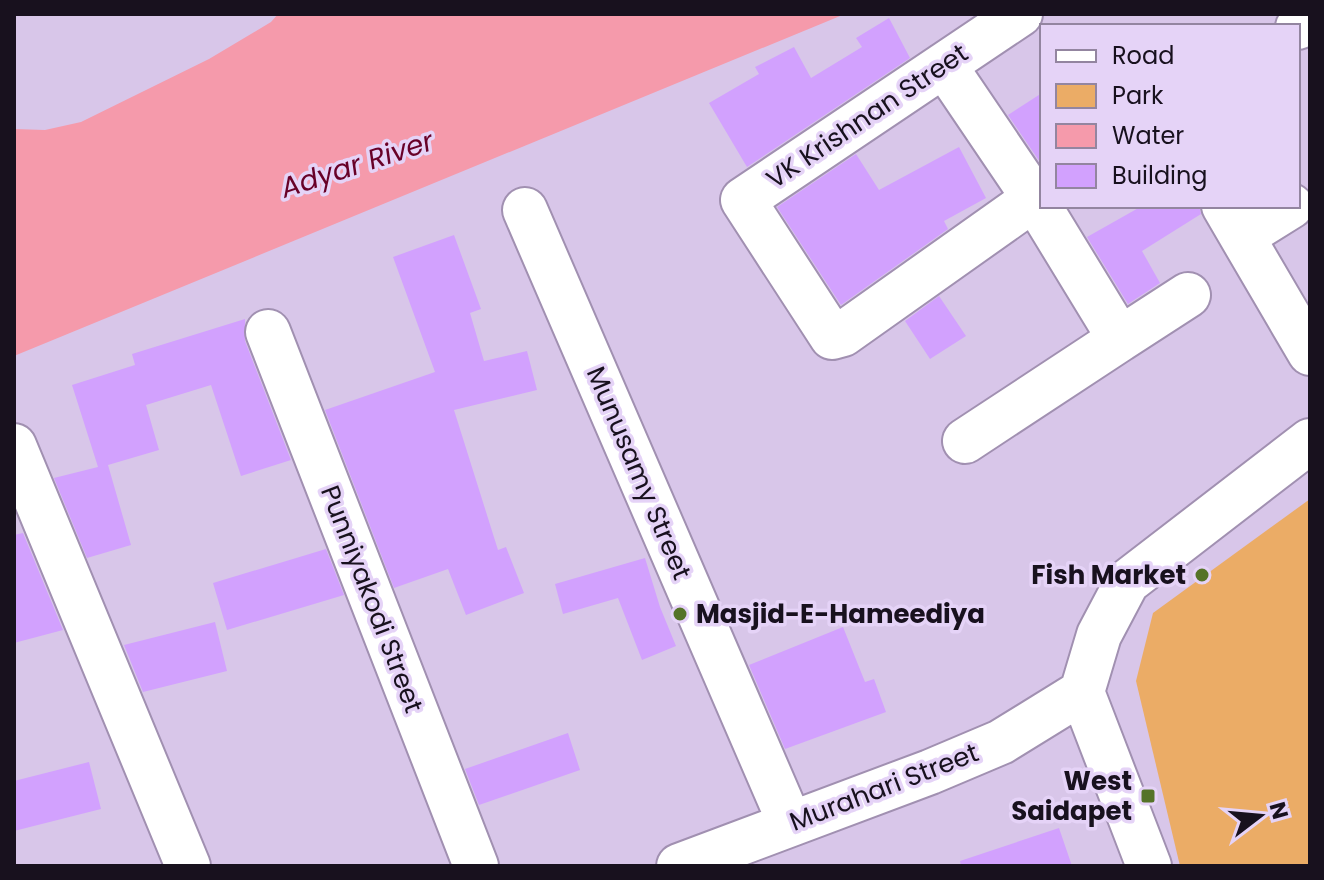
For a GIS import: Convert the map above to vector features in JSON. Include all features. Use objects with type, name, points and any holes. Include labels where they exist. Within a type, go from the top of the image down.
[{"type":"street","name":"VK Krishnan Street","points":[[1020,14],[743,200],[832,337],[843,334],[1038,196]]},
{"type":"street","points":[[944,65],[1038,196]]},
{"type":"street","points":[[1045,208],[1120,339]]},
{"type":"street","points":[[1283,208],[1234,221],[1310,353]]},
{"type":"street","name":"Munusamy Street","points":[[525,210],[790,823]]},
{"type":"street","points":[[965,441],[1188,295]]},
{"type":"street","name":"Punniyakodi Street","points":[[268,332],[476,866]]},
{"type":"street","points":[[1149,866],[1082,692],[1099,635],[1127,582],[1310,441]]},
{"type":"street","points":[[14,446],[188,866]]},
{"type":"street","name":"Murahari Street","points":[[679,866],[930,772],[1001,742],[1082,692]]},
{"type":"green space","points":[[1310,499],[1310,866],[1180,866],[1136,681],[1153,613]]},
{"type":"water","name":"Adyar River","points":[[278,14],[845,14],[14,356],[14,129],[45,130],[81,122],[209,59],[271,22]]},
{"type":"building","points":[[889,18],[910,58],[747,167],[709,103],[759,74],[755,67],[794,47],[811,78],[862,47],[856,38]]},
{"type":"building","points":[[1040,94],[1040,162],[1008,115]]},
{"type":"building","points":[[959,147],[986,198],[944,221],[948,229],[841,305],[777,207],[856,154],[879,190]]},
{"type":"building","points":[[1138,208],[1200,208],[1201,214],[1142,251],[1160,283],[1128,304],[1087,237]]},
{"type":"building","points":[[454,235],[481,309],[470,313],[484,361],[527,351],[537,390],[454,410],[498,550],[506,547],[524,593],[466,615],[448,569],[394,588],[325,410],[435,372],[393,257]]},
{"type":"building","points":[[939,296],[966,336],[930,359],[905,321]]},
{"type":"building","points":[[245,319],[245,341],[291,460],[241,476],[211,385],[146,405],[159,450],[108,465],[131,545],[87,558],[54,478],[98,467],[72,385],[135,365],[132,354]]},
{"type":"building","points":[[23,533],[63,630],[14,643],[14,535]]},
{"type":"building","points":[[326,549],[344,595],[227,630],[213,583]]},
{"type":"building","points":[[645,558],[676,646],[642,660],[618,598],[563,614],[555,584]]},
{"type":"building","points":[[215,622],[227,671],[143,692],[124,645]]},
{"type":"building","points":[[843,627],[865,682],[874,679],[886,712],[785,749],[749,665]]},
{"type":"building","points":[[568,733],[580,770],[479,805],[465,769]]},
{"type":"building","points":[[89,762],[101,809],[14,831],[14,781]]},
{"type":"building","points":[[1059,828],[1072,866],[961,866],[960,861]]},
{"type":"place","name":"Fish Market","points":[[1202,575]]},
{"type":"place","name":"Masjid-E-Hameediya","points":[[680,614]]},
{"type":"place","name":"West Saidapet","points":[[1148,796]]}]
